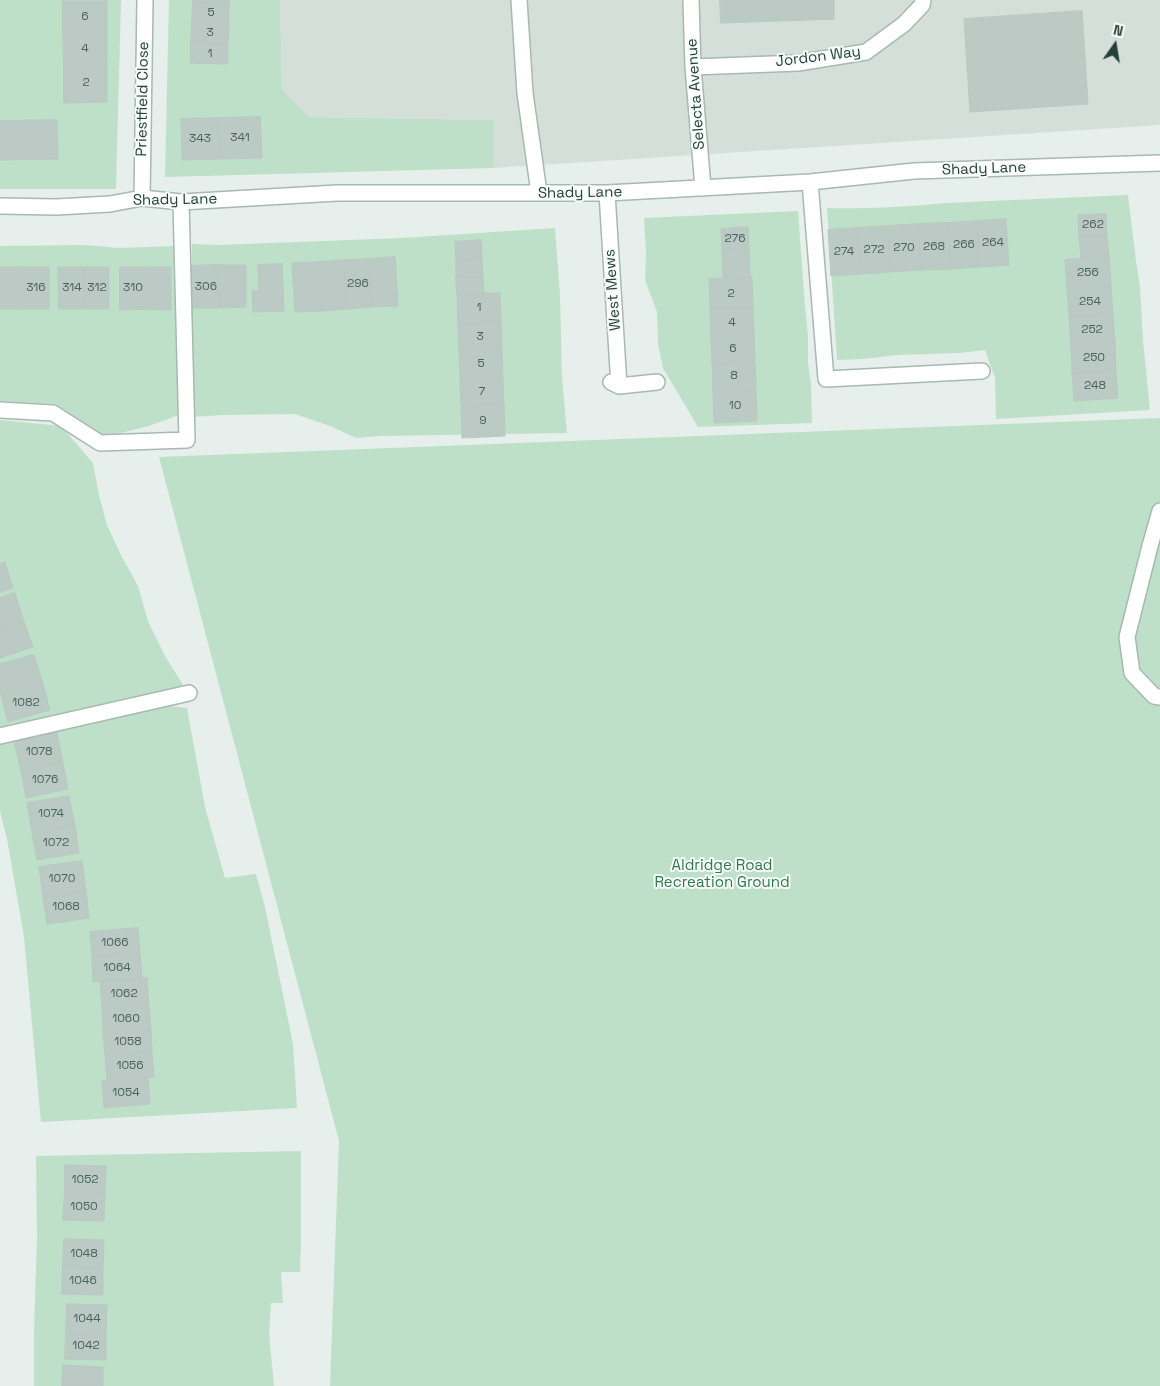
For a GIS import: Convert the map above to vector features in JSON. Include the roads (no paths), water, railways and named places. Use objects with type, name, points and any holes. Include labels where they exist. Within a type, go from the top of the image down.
[{"type":"street","name":"Priestfield Close","points":[[142,198],[144,0]]},
{"type":"street","points":[[519,0],[525,93],[539,193]]},
{"type":"street","name":"Selecta Avenue","points":[[691,0],[693,67],[703,188]]},
{"type":"street","name":"Jordon Way","points":[[693,67],[798,63],[866,52],[904,24],[922,5],[923,0]]},
{"type":"street","name":"Shady Lane","points":[[0,206],[56,207],[110,204],[142,198],[182,202],[337,193],[607,193],[810,182],[914,171],[1160,163]]},
{"type":"street","points":[[810,182],[826,379],[982,370]]},
{"type":"street","name":"West Mews","points":[[607,193],[615,384],[657,382]]},
{"type":"street","points":[[0,410],[53,413],[100,443],[186,440],[182,202]]},
{"type":"street","points":[[1160,511],[1128,637],[1132,673],[1154,696],[1160,697]]},
{"type":"street","points":[[0,736],[189,693]]},
{"type":"park label","name":"Aldridge Road Recreation Ground","points":[[722,874]]}]
